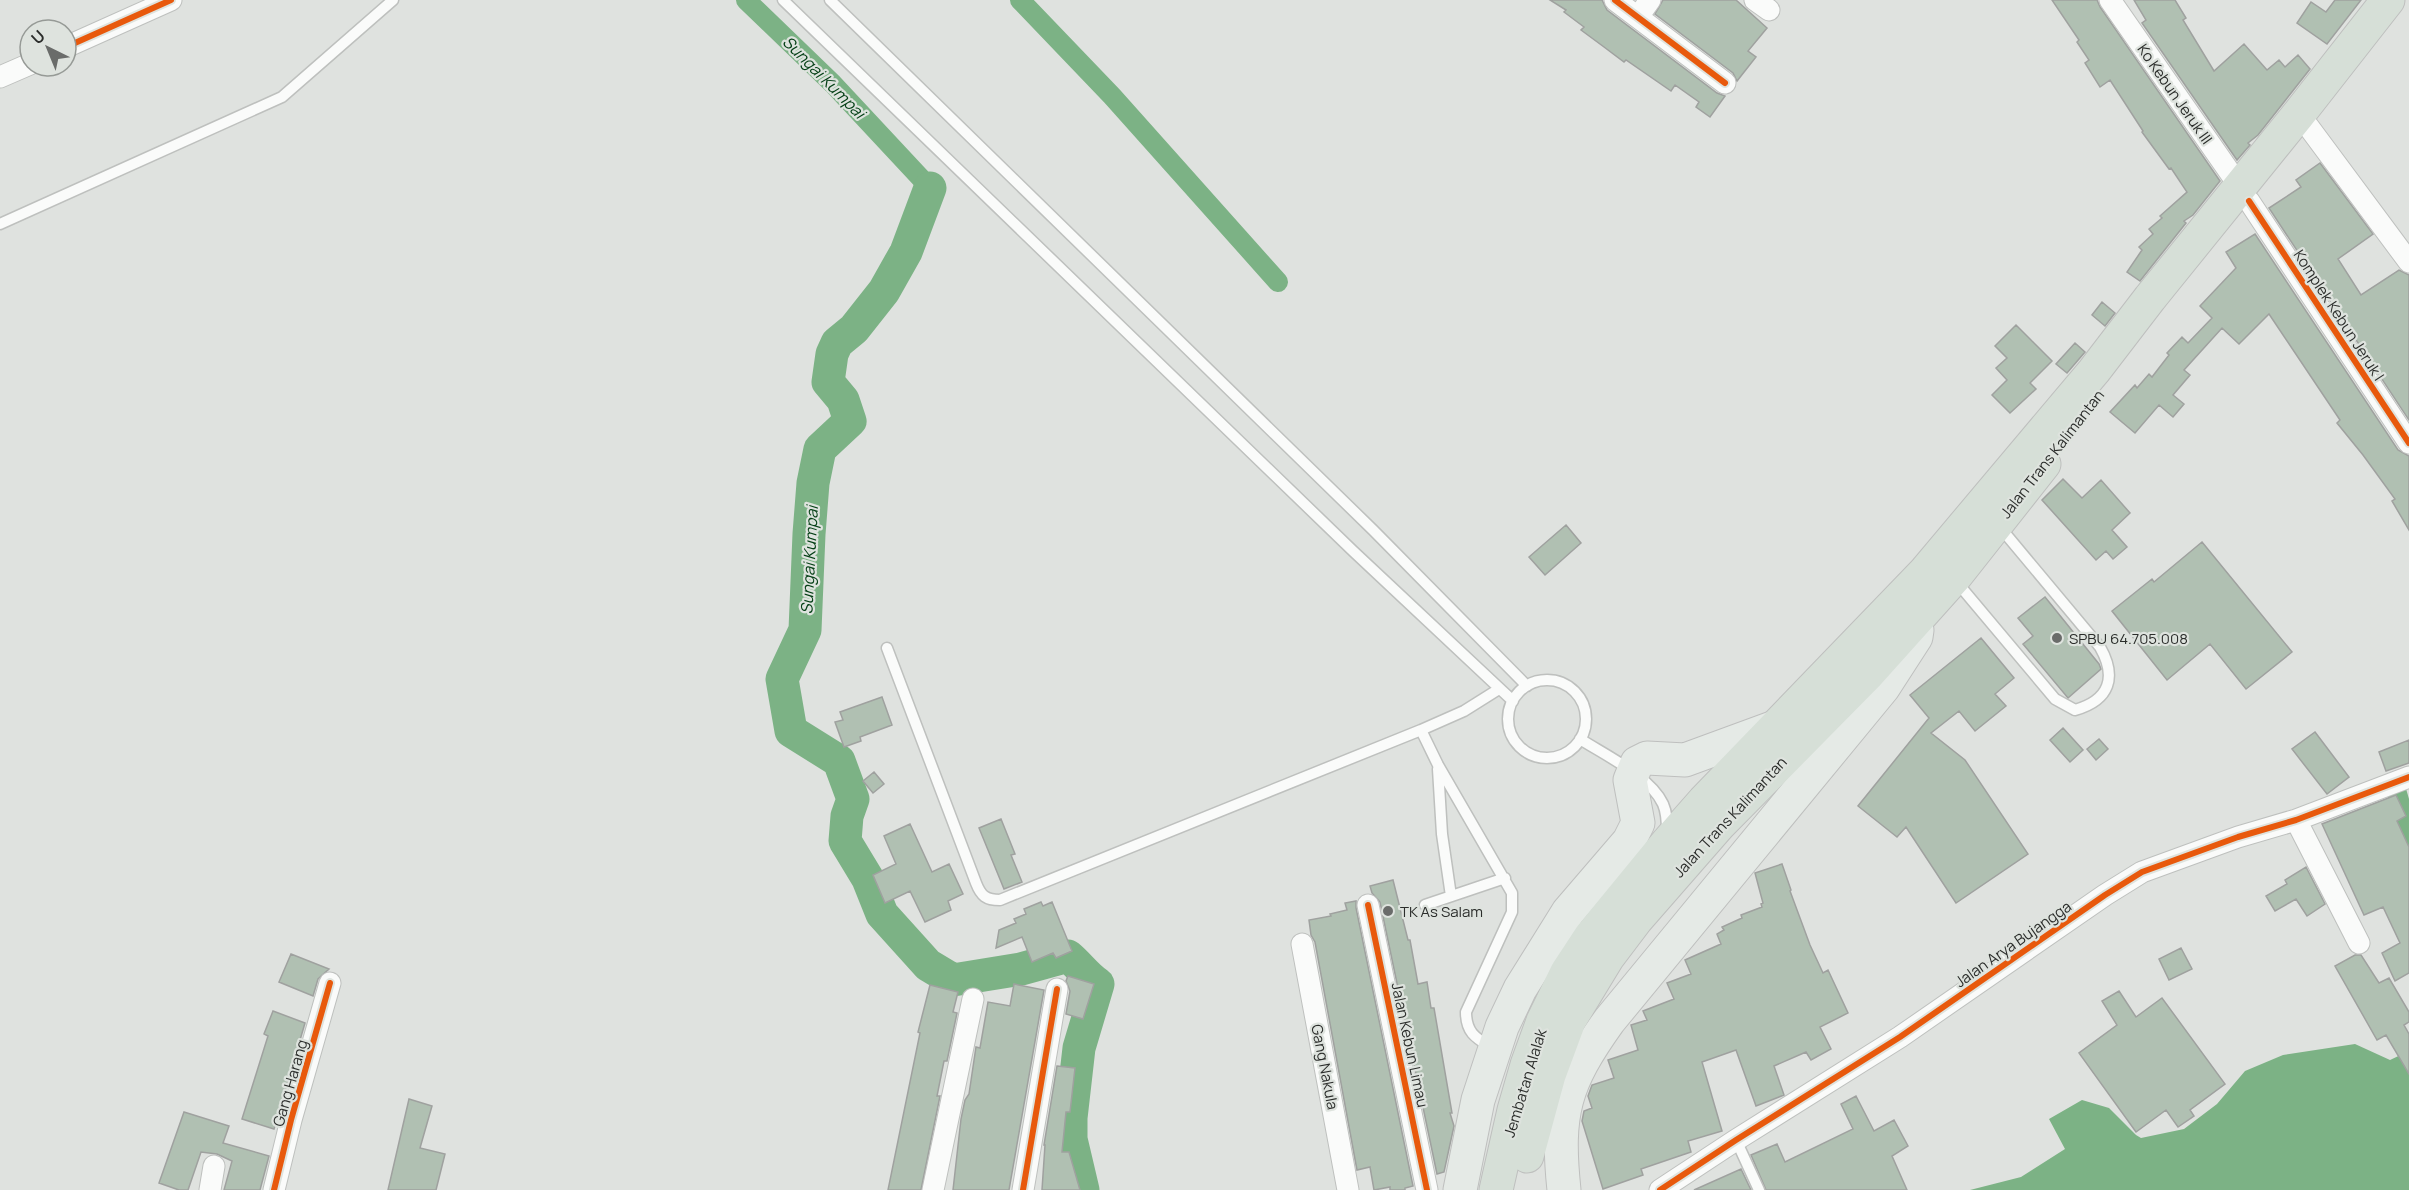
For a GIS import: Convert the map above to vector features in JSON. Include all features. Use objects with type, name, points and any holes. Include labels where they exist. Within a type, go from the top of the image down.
[{"type":"highway","name":"Jalan Trans Kalimantan","points":[[2287,143],[2388,0]]},
{"type":"highway","name":"Jalan Trans Kalimantan","points":[[1661,864],[1719,825],[1867,675],[1954,578],[2108,383],[2156,313],[2245,194],[2408,0]]},
{"type":"highway","name":"Jalan Trans Kalimantan","points":[[1661,864],[1775,727],[1924,573],[2094,371],[2150,298],[2245,194]]},
{"type":"highway","name":"Jembatan Alalak","points":[[1496,1190],[1527,1065],[1543,1022],[1567,972],[1590,937],[1661,864]]},
{"type":"highway","name":"Jembatan Alalak","points":[[1520,1190],[1539,1107],[1569,1021],[1661,864]]},
{"type":"main road","points":[[1564,1190],[1560,1150],[1565,1102],[1586,1053],[1609,1021],[1883,688],[1916,637],[1919,617]]},
{"type":"main road","points":[[1460,1190],[1478,1100],[1502,1028],[1520,989],[1568,912],[1629,841],[1638,823],[1630,780],[1637,763],[1647,758],[1685,760],[1775,727]]},
{"type":"street","points":[[78,42],[171,0]]},
{"type":"street","points":[[1615,0],[1725,83]]},
{"type":"street","points":[[1638,17],[1650,0]]},
{"type":"street","name":"Ko Kebun Jeruk III","points":[[2110,0],[2245,194]]},
{"type":"street","points":[[0,77],[18,69]]},
{"type":"street","points":[[2287,143],[2409,262]]},
{"type":"street","name":"Komplek Kebun Jeruk I","points":[[2245,194],[2409,442]]},
{"type":"street","name":"Jalan Arya Bujangga","points":[[1660,1190],[1900,1037],[2105,895],[2142,872],[2238,837],[2296,820],[2409,777]]},
{"type":"street","points":[[2296,820],[2359,943]]},
{"type":"street","name":"Jalan Kebun Limau","points":[[1368,905],[1428,1190]]},
{"type":"street","name":"Gang Nakula","points":[[1302,944],[1348,1190]]},
{"type":"street","name":"Gang Harang","points":[[274,1190],[291,1120],[330,983]]},
{"type":"street","points":[[1023,1190],[1057,989]]},
{"type":"street","points":[[933,1190],[973,999]]},
{"type":"street","points":[[210,1190],[214,1166]]},
{"type":"lane","points":[[0,224],[282,97],[393,0]]},
{"type":"lane","points":[[783,0],[1344,543],[1513,701]]},
{"type":"lane","points":[[830,0],[1364,522],[1527,686]]},
{"type":"lane","points":[[1954,578],[2055,699],[2075,710],[2086,707],[2104,694],[2111,674],[2108,661],[2100,647],[1997,524]]},
{"type":"lane","points":[[887,648],[980,894],[993,900],[1000,900],[1421,730],[1464,711],[1499,689]]},
{"type":"lane","points":[[1548,680],[1563,683],[1575,691],[1584,704],[1587,719],[1580,740],[1575,747],[1562,755],[1547,758],[1532,755],[1519,747],[1511,734],[1508,719],[1513,701],[1527,686],[1548,680]]},
{"type":"lane","points":[[1421,730],[1438,765],[1512,892],[1512,912],[1466,1012],[1466,1024],[1471,1032],[1495,1050]]},
{"type":"lane","points":[[1580,740],[1632,772],[1655,791],[1667,816],[1661,864]]},
{"type":"lane","points":[[1438,765],[1442,834],[1451,896]]},
{"type":"lane","points":[[1425,905],[1505,878]]},
{"type":"lane","points":[[1736,1140],[1759,1190]]},
{"type":"shaded area","points":[[2355,1044],[2390,1060],[2409,1051],[2409,1190],[1970,1190],[2021,1177],[2065,1149],[2049,1119],[2082,1100],[2109,1108],[2141,1138],[2184,1129],[2217,1104],[2245,1071],[2283,1055]]},
{"type":"building","points":[[1550,0],[1602,0],[1607,10],[1717,93],[1725,96],[1710,117],[1696,107],[1699,102],[1675,85],[1671,91],[1626,60],[1624,62],[1581,30],[1584,27],[1564,12],[1566,10]]},
{"type":"building","points":[[1663,0],[1736,0],[1767,28],[1748,51],[1756,57],[1737,81],[1733,73],[1655,14]]},
{"type":"building","points":[[2052,0],[2097,0],[2220,181],[2193,215],[2184,221],[2186,223],[2140,281],[2127,272],[2142,250],[2139,247],[2153,234],[2149,229],[2162,218],[2160,216],[2187,192],[2142,132],[2110,80],[2100,87],[2085,63],[2089,60],[2077,42],[2079,40]]},
{"type":"building","points":[[2134,0],[2175,0],[2186,18],[2183,20],[2214,71],[2244,44],[2267,70],[2279,60],[2285,67],[2298,55],[2310,69],[2258,135],[2248,143],[2250,145],[2237,160],[2142,23],[2146,20]]},
{"type":"building","points":[[2335,0],[2361,0],[2327,44],[2297,23],[2311,2],[2326,12]]},
{"type":"building","points":[[2320,163],[2373,234],[2338,259],[2361,295],[2399,270],[2409,275],[2409,420],[2269,208],[2301,187],[2296,180]]},
{"type":"building","points":[[2255,234],[2398,450],[2409,456],[2409,530],[2392,501],[2395,499],[2337,423],[2340,420],[2269,314],[2239,344],[2222,328],[2184,370],[2190,375],[2173,395],[2184,404],[2173,417],[2159,405],[2135,433],[2110,412],[2135,385],[2137,388],[2149,374],[2152,377],[2169,355],[2167,353],[2182,337],[2188,343],[2212,318],[2200,306],[2236,268],[2226,252]]},
{"type":"building","points":[[2102,302],[2115,313],[2105,326],[2092,315]]},
{"type":"building","points":[[2016,325],[2052,361],[2030,383],[2036,389],[2010,413],[1992,395],[2007,380],[1996,368],[2007,358],[1995,346]]},
{"type":"building","points":[[2075,343],[2085,352],[2067,373],[2056,364]]},
{"type":"building","points":[[2063,479],[2082,498],[2101,480],[2130,513],[2112,530],[2127,547],[2113,559],[2106,551],[2096,560],[2042,500]]},
{"type":"building","points":[[1566,525],[1581,543],[1545,575],[1529,557]]},
{"type":"building","points":[[2202,542],[2292,652],[2246,689],[2210,644],[2167,680],[2112,611],[2152,579],[2154,582]]},
{"type":"building","points":[[2045,597],[2101,669],[2068,698],[2023,644],[2033,636],[2018,618]]},
{"type":"building","points":[[1981,638],[2014,678],[1995,694],[2006,706],[1975,731],[1959,711],[1931,733],[1965,760],[2028,854],[1956,903],[1906,827],[1897,837],[1858,806],[1929,718],[1910,695]]},
{"type":"building","points":[[882,697],[892,725],[860,737],[861,741],[844,747],[835,722],[843,720],[840,712]]},
{"type":"building","points":[[2063,728],[2083,750],[2070,762],[2050,740]]},
{"type":"building","points":[[2315,732],[2349,777],[2327,794],[2292,749]]},
{"type":"building","points":[[2099,739],[2108,749],[2096,760],[2087,749]]},
{"type":"building","points":[[2409,740],[2409,763],[2386,771],[2379,752]]},
{"type":"building","points":[[874,772],[884,784],[873,793],[863,781]]},
{"type":"building","points":[[2396,795],[2406,816],[2397,821],[2409,847],[2409,973],[2395,981],[2382,953],[2400,943],[2383,907],[2364,915],[2322,824]]},
{"type":"building","points":[[1001,819],[1015,854],[1011,855],[1022,882],[1004,889],[979,828]]},
{"type":"building","points":[[910,824],[932,872],[949,864],[963,894],[948,901],[951,910],[925,922],[910,891],[885,903],[873,875],[896,864],[884,836]]},
{"type":"building","points":[[1782,864],[1810,945],[1823,973],[1828,970],[1848,1013],[1820,1027],[1831,1049],[1811,1060],[1806,1052],[1774,1066],[1784,1095],[1756,1106],[1736,1050],[1702,1062],[1722,1131],[1688,1141],[1691,1152],[1641,1169],[1643,1175],[1603,1189],[1582,1121],[1584,1111],[1592,1108],[1588,1096],[1592,1085],[1614,1078],[1608,1060],[1638,1050],[1631,1025],[1647,1020],[1643,1011],[1674,999],[1667,983],[1691,974],[1685,960],[1721,944],[1717,934],[1724,930],[1722,927],[1742,918],[1741,915],[1762,907],[1755,873]]},
{"type":"building","points":[[2306,867],[2325,904],[2307,916],[2296,899],[2275,911],[2266,896],[2287,884],[2285,880]]},
{"type":"building","points":[[1393,880],[1408,940],[1410,940],[1418,984],[1427,982],[1431,1008],[1434,1008],[1454,1126],[1444,1172],[1437,1174],[1380,902],[1372,893],[1370,886]]},
{"type":"building","points":[[1356,901],[1413,1186],[1405,1190],[1390,1190],[1390,1187],[1374,1190],[1370,1167],[1357,1170],[1315,942],[1311,935],[1309,920],[1347,910],[1345,903]]},
{"type":"building","points":[[1041,902],[1043,906],[1052,902],[1072,951],[1056,958],[1053,953],[1032,962],[1022,937],[996,948],[999,930],[1016,923],[1014,919],[1026,914],[1024,909]]},
{"type":"building","points":[[2181,948],[2192,969],[2169,980],[2159,959]]},
{"type":"building","points":[[291,954],[329,969],[318,979],[313,996],[279,982]]},
{"type":"building","points":[[2355,955],[2361,955],[2379,983],[2389,978],[2409,1012],[2409,1022],[2404,1025],[2409,1034],[2409,1074],[2386,1035],[2377,1040],[2335,966]]},
{"type":"building","points":[[1068,976],[1094,984],[1083,1019],[1066,1014],[1070,991],[1066,981]]},
{"type":"building","points":[[1014,984],[1044,990],[1009,1190],[953,1190],[961,1119],[965,1100],[969,1094],[976,1047],[980,1048],[988,1002],[1010,1006]]},
{"type":"building","points":[[930,985],[958,992],[953,1012],[957,1013],[947,1061],[944,1061],[937,1096],[940,1096],[921,1190],[888,1190],[920,1033],[918,1032]]},
{"type":"building","points":[[2119,991],[2136,1017],[2162,998],[2225,1084],[2190,1110],[2194,1116],[2178,1127],[2166,1110],[2136,1132],[2079,1053],[2117,1025],[2102,1001]]},
{"type":"building","points":[[273,1011],[305,1023],[274,1129],[242,1119],[268,1036],[264,1034]]},
{"type":"building","points":[[1057,1066],[1075,1068],[1070,1112],[1066,1112],[1062,1152],[1069,1152],[1080,1190],[1042,1190],[1044,1145]]},
{"type":"building","points":[[1856,1096],[1874,1131],[1894,1120],[1908,1146],[1892,1156],[1907,1190],[1766,1190],[1751,1155],[1777,1144],[1785,1162],[1853,1129],[1841,1104]]},
{"type":"building","points":[[409,1099],[432,1106],[420,1148],[445,1154],[436,1190],[388,1190]]},
{"type":"building","points":[[184,1112],[229,1126],[223,1143],[269,1156],[260,1190],[224,1190],[232,1161],[217,1154],[201,1152],[188,1190],[179,1190],[159,1183]]},
{"type":"building","points":[[1741,1169],[1751,1190],[1694,1190]]},
{"type":"waterway","name":"Sungai Kumpai","points":[[746,0],[833,84],[930,188]]},
{"type":"waterway","points":[[1020,0],[1112,96],[1278,282]]},
{"type":"waterway","name":"Sungai Kumpai","points":[[930,188],[906,252],[884,291],[854,329],[837,343],[832,354],[828,382],[843,400],[850,421],[820,449],[813,483],[805,630],[782,679],[791,731],[839,761],[853,799],[847,816],[845,841],[868,879],[882,914],[928,965],[953,980],[1021,969],[1068,956],[1098,984],[1079,1048],[1071,1118],[1071,1139],[1083,1190]]},
{"type":"waterway","points":[[2396,790],[2409,835]]},
{"type":"cycle path","points":[[78,42],[171,0]]},
{"type":"cycle path","points":[[1615,0],[1725,83]]},
{"type":"cycle path","points":[[2249,201],[2409,443]]},
{"type":"cycle path","points":[[1660,1190],[1900,1037],[2105,895],[2142,872],[2238,837],[2296,820],[2409,777]]},
{"type":"cycle path","points":[[1368,905],[1427,1190]]},
{"type":"cycle path","points":[[274,1190],[291,1120],[330,983]]},
{"type":"cycle path","points":[[1023,1190],[1057,989]]},
{"type":"place","name":"SPBU 64.705.008","points":[[2057,638]]},
{"type":"place","name":"TK As Salam","points":[[1388,911]]}]
